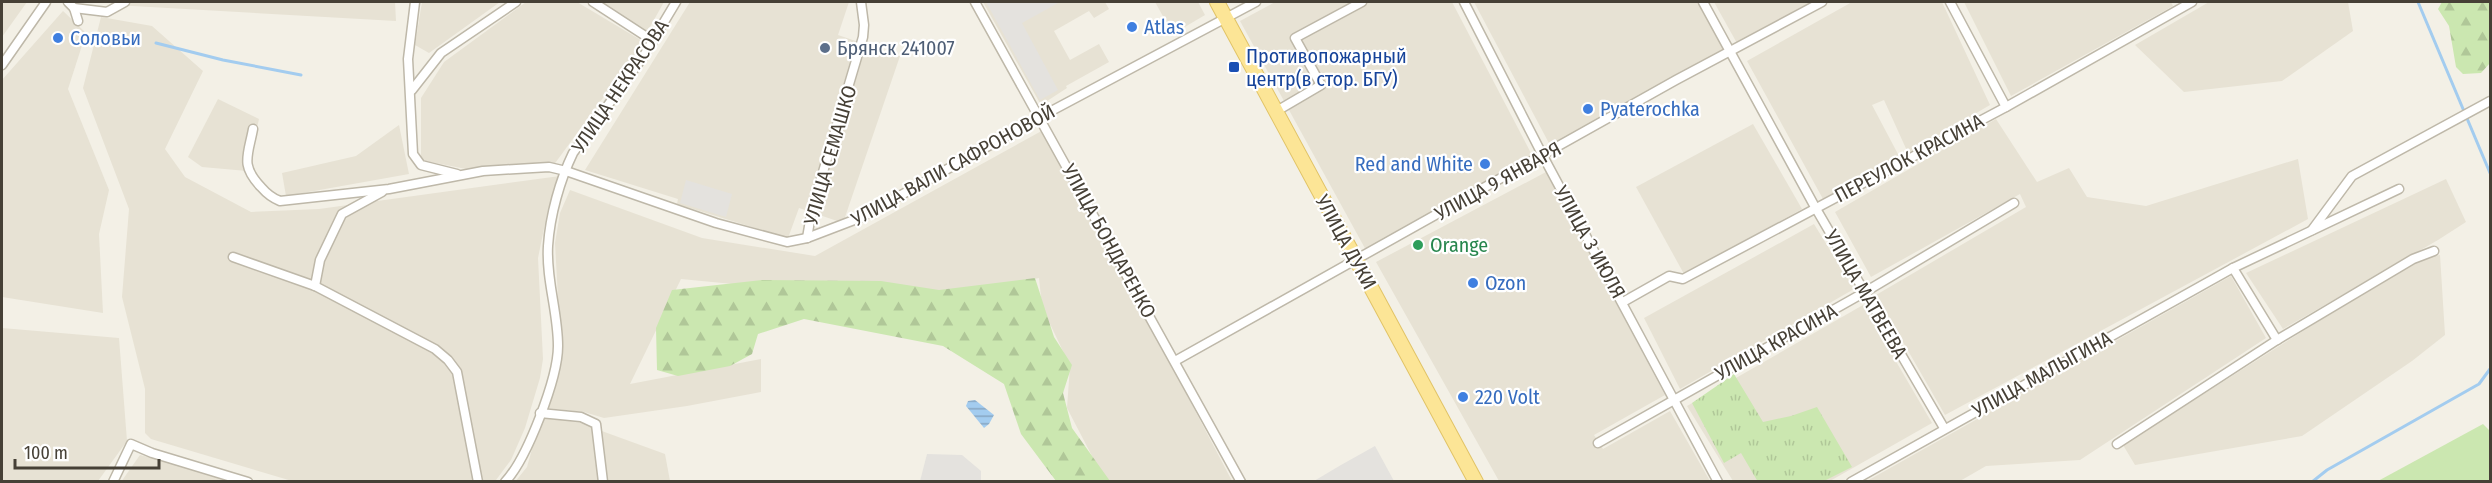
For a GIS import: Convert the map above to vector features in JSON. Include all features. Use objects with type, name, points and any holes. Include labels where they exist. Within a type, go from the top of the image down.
[{"type":"main road","name":"УЛИЦА ДУКИ","points":[[1217,2],[1476,482]]},
{"type":"street","points":[[2,65],[46,2]]},
{"type":"street","points":[[71,5],[107,12],[125,2]]},
{"type":"street","points":[[415,2],[408,59],[412,90],[415,159],[425,166],[459,175]]},
{"type":"street","points":[[412,90],[441,53],[516,2]]},
{"type":"street","points":[[593,2],[653,41]]},
{"type":"street","name":"УЛИЦА НЕКРАСОВА","points":[[505,482],[524,456],[555,369],[558,346],[548,274],[548,245],[555,207],[566,171],[581,141],[653,41],[676,2]]},
{"type":"street","name":"УЛИЦА СЕМАШКО","points":[[807,238],[812,209],[863,37],[861,2]]},
{"type":"street","name":"УЛИЦА БОНДАРЕНКО","points":[[975,2],[1241,482]]},
{"type":"street","name":"УЛИЦА ВАЛИ САФРОНОВОЙ","points":[[459,175],[549,167],[716,223],[787,242],[807,238],[862,217],[1040,117],[1256,2]]},
{"type":"street","points":[[1275,112],[1321,85],[1295,38],[1362,2]]},
{"type":"street","name":"УЛИЦА 3 ИЮЛЯ","points":[[1464,2],[1543,156],[1718,482]]},
{"type":"street","name":"УЛИЦА МАТВЕЕВА","points":[[1703,2],[1728,52],[1815,207],[1944,428]]},
{"type":"street","name":"УЛИЦА 9 ЯНВАРЯ","points":[[1175,361],[1728,52],[1822,2]]},
{"type":"street","points":[[1950,2],[2006,107]]},
{"type":"street","name":"ПЕРЕУЛОК КРАСИНА","points":[[1623,302],[1669,276],[1683,279],[2006,107],[2189,2]]},
{"type":"street","points":[[71,5],[78,21]]},
{"type":"street","name":"УЛИЦА МАЛЫГИНА","points":[[2312,231],[2352,176],[2490,101]]},
{"type":"street","points":[[253,129],[246,166],[254,180],[274,199],[286,202],[389,189],[459,175]]},
{"type":"street","points":[[315,285],[320,260],[342,214],[389,189]]},
{"type":"street","name":"УЛИЦА МАЛЫГИНА","points":[[1851,482],[2233,268],[2399,189]]},
{"type":"street","name":"УЛИЦА КРАСИНА","points":[[1598,443],[1865,292],[2014,203]]},
{"type":"street","points":[[2116,444],[2277,340],[2413,259],[2434,251]]},
{"type":"street","points":[[233,257],[315,285],[435,349],[448,360],[457,372],[478,482]]},
{"type":"street","points":[[2233,268],[2277,340]]},
{"type":"street","points":[[540,413],[581,417],[596,424],[603,482]]},
{"type":"street","points":[[113,482],[131,444],[248,482]]},
{"type":"shaded area","points":[[2,2],[27,2],[2,37]]},
{"type":"shaded area","points":[[107,2],[395,2],[396,21],[115,5]]},
{"type":"shaded area","points":[[422,2],[500,2],[429,53],[415,45]]},
{"type":"shaded area","points":[[526,2],[577,2],[644,42],[553,166],[476,171],[421,160],[421,98],[444,62]]},
{"type":"shaded area","points":[[599,2],[664,2],[646,34]]},
{"type":"shaded area","points":[[690,2],[849,2],[838,35],[900,56],[843,223],[799,208],[788,238],[677,204],[678,199],[585,170]]},
{"type":"shaded area","points":[[983,2],[1105,2],[1109,9],[1094,18],[1089,11],[1054,31],[1070,60],[1099,44],[1109,62],[1066,86],[1067,88],[1041,105]]},
{"type":"shaded area","points":[[986,2],[1060,2],[1022,23],[1058,90],[1040,100]]},
{"type":"shaded area","points":[[1155,2],[1198,2],[1205,15],[1173,34]]},
{"type":"shaded area","points":[[1275,2],[1452,2],[1532,155],[1367,252],[1240,21]]},
{"type":"shaded area","points":[[1474,2],[1703,2],[1731,52],[1551,147]]},
{"type":"shaded area","points":[[1714,2],[1818,2],[1738,45]]},
{"type":"shaded area","points":[[1852,2],[1942,2],[1990,105],[1908,153],[1884,100],[1872,105],[1899,156],[1823,199],[1747,61]]},
{"type":"shaded area","points":[[1964,2],[2171,2],[2173,6],[2011,96]]},
{"type":"shaded area","points":[[2209,2],[2348,2],[2353,31],[2282,81],[2184,92],[2135,45]]},
{"type":"shaded area","points":[[63,11],[86,33],[68,89],[109,190],[99,234],[103,313],[2,297],[2,80]]},
{"type":"shaded area","points":[[101,17],[152,26],[203,71],[165,149],[185,177],[251,212],[319,209],[560,176],[548,209],[538,258],[543,359],[540,378],[525,428],[511,460],[494,482],[292,481],[151,439],[145,433],[145,389],[122,297],[129,209],[83,88]]},
{"type":"shaded area","points":[[218,99],[259,119],[247,171],[202,167],[188,157]]},
{"type":"shaded area","points":[[1996,119],[2037,182],[2069,168],[2087,197],[2146,206],[2298,159],[2308,219],[1945,415],[1876,295],[2026,207],[2020,194],[1871,277],[1835,212]]},
{"type":"shaded area","points":[[1753,124],[1802,209],[1684,274],[1636,187]]},
{"type":"shaded area","points":[[399,125],[409,174],[286,196],[282,173],[356,156]]},
{"type":"shaded area","points":[[1047,128],[1232,481],[1105,481],[1067,408],[1070,366],[1042,307],[1039,278],[949,296],[774,288],[681,279],[630,384],[761,359],[761,392],[604,418],[584,412],[546,408],[560,334],[555,243],[560,213],[570,190],[702,238],[815,256]]},
{"type":"shaded area","points":[[1546,172],[1665,395],[1594,435],[1603,449],[1670,411],[1710,481],[1499,481],[1376,262]]},
{"type":"shaded area","points":[[2446,179],[2466,222],[2283,329],[2246,273]]},
{"type":"shaded area","points":[[686,180],[732,194],[726,217],[680,203]]},
{"type":"shaded area","points":[[1814,224],[1854,289],[1680,389],[1644,318]]},
{"type":"shaded area","points":[[2440,255],[2445,335],[2412,361],[2302,436],[2135,465],[2123,445],[2415,260]]},
{"type":"shaded area","points":[[2231,276],[2266,338],[2080,460],[1986,466],[1960,481],[1867,481]]},
{"type":"shaded area","points":[[1863,305],[1932,423],[1830,481],[1733,481],[1687,406]]},
{"type":"shaded area","points":[[2,328],[119,338],[127,441],[98,481],[2,481]]},
{"type":"shaded area","points":[[541,417],[581,420],[599,430],[665,454],[670,481],[515,482],[527,467]]},
{"type":"shaded area","points":[[1375,446],[1394,481],[1314,481],[1341,465]]},
{"type":"shaded area","points":[[927,454],[962,455],[981,471],[981,481],[920,481]]},
{"type":"shaded area","points":[[140,455],[237,481],[121,482]]},
{"type":"green space","points":[[2442,2],[2490,2],[2490,63],[2481,73],[2463,74],[2456,67],[2449,26],[2438,9]]},
{"type":"green space","points":[[1035,278],[1054,337],[1072,365],[1063,393],[1072,428],[1110,481],[1056,481],[1021,434],[1004,384],[943,346],[804,319],[758,334],[752,354],[730,366],[678,376],[657,370],[656,328],[672,290],[762,280],[881,281],[939,290]]},
{"type":"green space","points":[[1734,374],[1763,422],[1817,407],[1852,467],[1824,481],[1758,482],[1741,453],[1724,463],[1692,403]]},
{"type":"green space","points":[[2483,424],[2490,431],[2490,481],[2378,481]]},
{"type":"water","points":[[975,400],[994,415],[984,428],[966,406],[968,401]]},
{"type":"waterway","points":[[2418,2],[2490,173]]},
{"type":"waterway","points":[[156,43],[223,60],[301,75]]},
{"type":"waterway","points":[[2312,482],[2327,470],[2479,384],[2490,369]]},
{"type":"place","name":"Atlas","points":[[1132,27]]},
{"type":"place","name":"Соловьи","points":[[58,38]]},
{"type":"place","name":"Брянск 241007","points":[[825,48]]},
{"type":"place","name":"Противопожарный центр(в стор. БГУ)","points":[[1234,67]]},
{"type":"place","name":"Pyaterochka","points":[[1588,109]]},
{"type":"place","name":"Red and White","points":[[1485,164]]},
{"type":"place","name":"Orange","points":[[1418,245]]},
{"type":"place","name":"Ozon","points":[[1473,283]]},
{"type":"place","name":"220 Volt","points":[[1463,397]]}]
